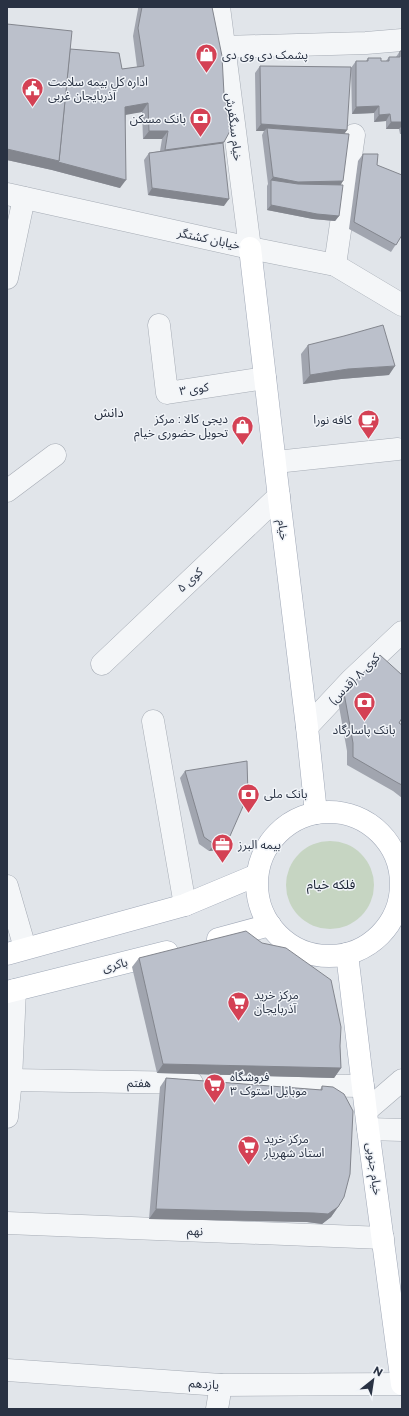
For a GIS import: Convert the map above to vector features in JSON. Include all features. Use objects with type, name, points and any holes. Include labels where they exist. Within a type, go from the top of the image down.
[{"type":"main road","name":"خیام","points":[[250,248],[316,813]]},
{"type":"main road","points":[[333,812],[355,817],[375,828],[390,845],[400,865],[400,905],[390,923],[378,937],[363,948],[347,954],[330,956],[312,954],[296,948],[287,942],[270,925],[262,910],[257,893],[257,875],[262,857],[271,842],[283,828],[298,818],[316,813],[333,812]]},
{"type":"main road","points":[[16,951],[185,905],[257,875]]},
{"type":"main road","name":"باکری","points":[[11,991],[270,925]]},
{"type":"main road","name":"خیام جنوبی","points":[[347,954],[367,1120],[402,1379]]},
{"type":"street","name":"خیام سنگفرش","points":[[218,7],[250,248]]},
{"type":"street","points":[[224,47],[366,43],[402,40]]},
{"type":"street","points":[[335,265],[354,135]]},
{"type":"street","points":[[7,278],[16,196]]},
{"type":"street","name":"خیابان کشتگر","points":[[16,196],[250,248],[335,265],[402,305]]},
{"type":"street","name":"کوی ۳","points":[[159,325],[167,393],[265,378]]},
{"type":"street","points":[[276,462],[398,448]]},
{"type":"street","points":[[7,491],[55,456]]},
{"type":"street","name":"کوی ۵","points":[[102,664],[279,496]]},
{"type":"street","name":"کوی ۸ (قدس)","points":[[307,728],[351,680],[402,632]]},
{"type":"street","points":[[153,721],[185,905]]},
{"type":"street","points":[[7,886],[16,951]]},
{"type":"street","points":[[7,1117],[11,1080],[11,991]]},
{"type":"street","name":"هفتم","points":[[11,1080],[363,1086]]},
{"type":"street","points":[[402,1080],[367,1120],[402,1130]]},
{"type":"street","name":"نهم","points":[[7,1223],[383,1238]]},
{"type":"street","name":"یازدهم","points":[[7,1370],[221,1385],[402,1379]]},
{"type":"street","points":[[217,1409],[221,1385]]},
{"type":"green space","points":[[321,841],[339,841],[355,848],[367,860],[374,876],[374,894],[367,910],[355,922],[339,929],[321,929],[305,922],[293,910],[286,894],[286,876],[293,860],[305,848]]},
{"type":"building","points":[[142,7],[212,7],[222,56],[224,94],[230,131],[224,142],[165,150],[168,131],[149,131],[148,103],[125,107],[126,180],[58,162],[70,49],[119,53],[122,69],[144,66],[138,28]]},
{"type":"building","name":"اداره کل بیمه سلامت آذربایجان غربی","points":[[7,24],[72,31],[59,161],[7,149]]},
{"type":"building","points":[[400,51],[402,51],[402,122],[391,122],[390,114],[379,115],[379,106],[356,107],[356,61],[368,61],[368,58],[381,58],[381,61],[389,61],[389,57],[400,57]]},
{"type":"building","points":[[260,66],[351,67],[347,130],[261,124]]},
{"type":"building","points":[[267,128],[349,134],[343,181],[298,182],[273,177]]},
{"type":"building","points":[[223,143],[229,199],[152,188],[149,153]]},
{"type":"building","points":[[363,154],[378,154],[377,165],[402,175],[402,235],[396,245],[354,222]]},
{"type":"building","points":[[271,180],[298,184],[343,185],[339,216],[317,214],[271,205]]},
{"type":"building","points":[[383,325],[395,366],[348,369],[310,375],[308,345]]},
{"type":"building","points":[[380,655],[402,675],[402,718],[399,723],[402,725],[402,785],[353,757],[353,743],[344,693]]},
{"type":"building","points":[[247,761],[248,795],[230,836],[222,843],[214,844],[204,837],[185,771]]},
{"type":"building","name":"مرکز خرید آذربایجان","points":[[246,931],[262,943],[286,948],[331,980],[341,1027],[341,1068],[163,1064],[139,958]]},
{"type":"building","name":"مرکز خرید استاد شهریار","points":[[166,1078],[322,1090],[322,1086],[333,1087],[344,1094],[353,1111],[350,1174],[344,1197],[338,1207],[328,1214],[156,1209]]},
{"type":"place","name":"پشمک دی وی دی","points":[[206,74]]},
{"type":"place","name":"اداره کل بیمه سلامت آذربایجان غربی","points":[[33,108]]},
{"type":"place","name":"بانک مسکن","points":[[201,138]]},
{"type":"place","name":"کافه نورا","points":[[368,440]]},
{"type":"place","name":"دیجی کالا : مرکز تحویل حضوری خیام","points":[[243,446]]},
{"type":"place","name":"بانک پاسارگاد","points":[[364,722]]},
{"type":"place","name":"بانک ملی","points":[[249,814]]},
{"type":"place","name":"بیمه البرز","points":[[223,864]]},
{"type":"place","name":"مرکز خرید آذربایجان","points":[[238,1022]]},
{"type":"place","name":"فروشگاه موبایل استوک ۳","points":[[215,1104]]},
{"type":"place","name":"مرکز خرید استاد شهریار","points":[[249,1166]]},
{"type":"district","name":"دانش","points":[[109,412]]},
{"type":"district","name":"فلکه خیام","points":[[331,884]]}]
